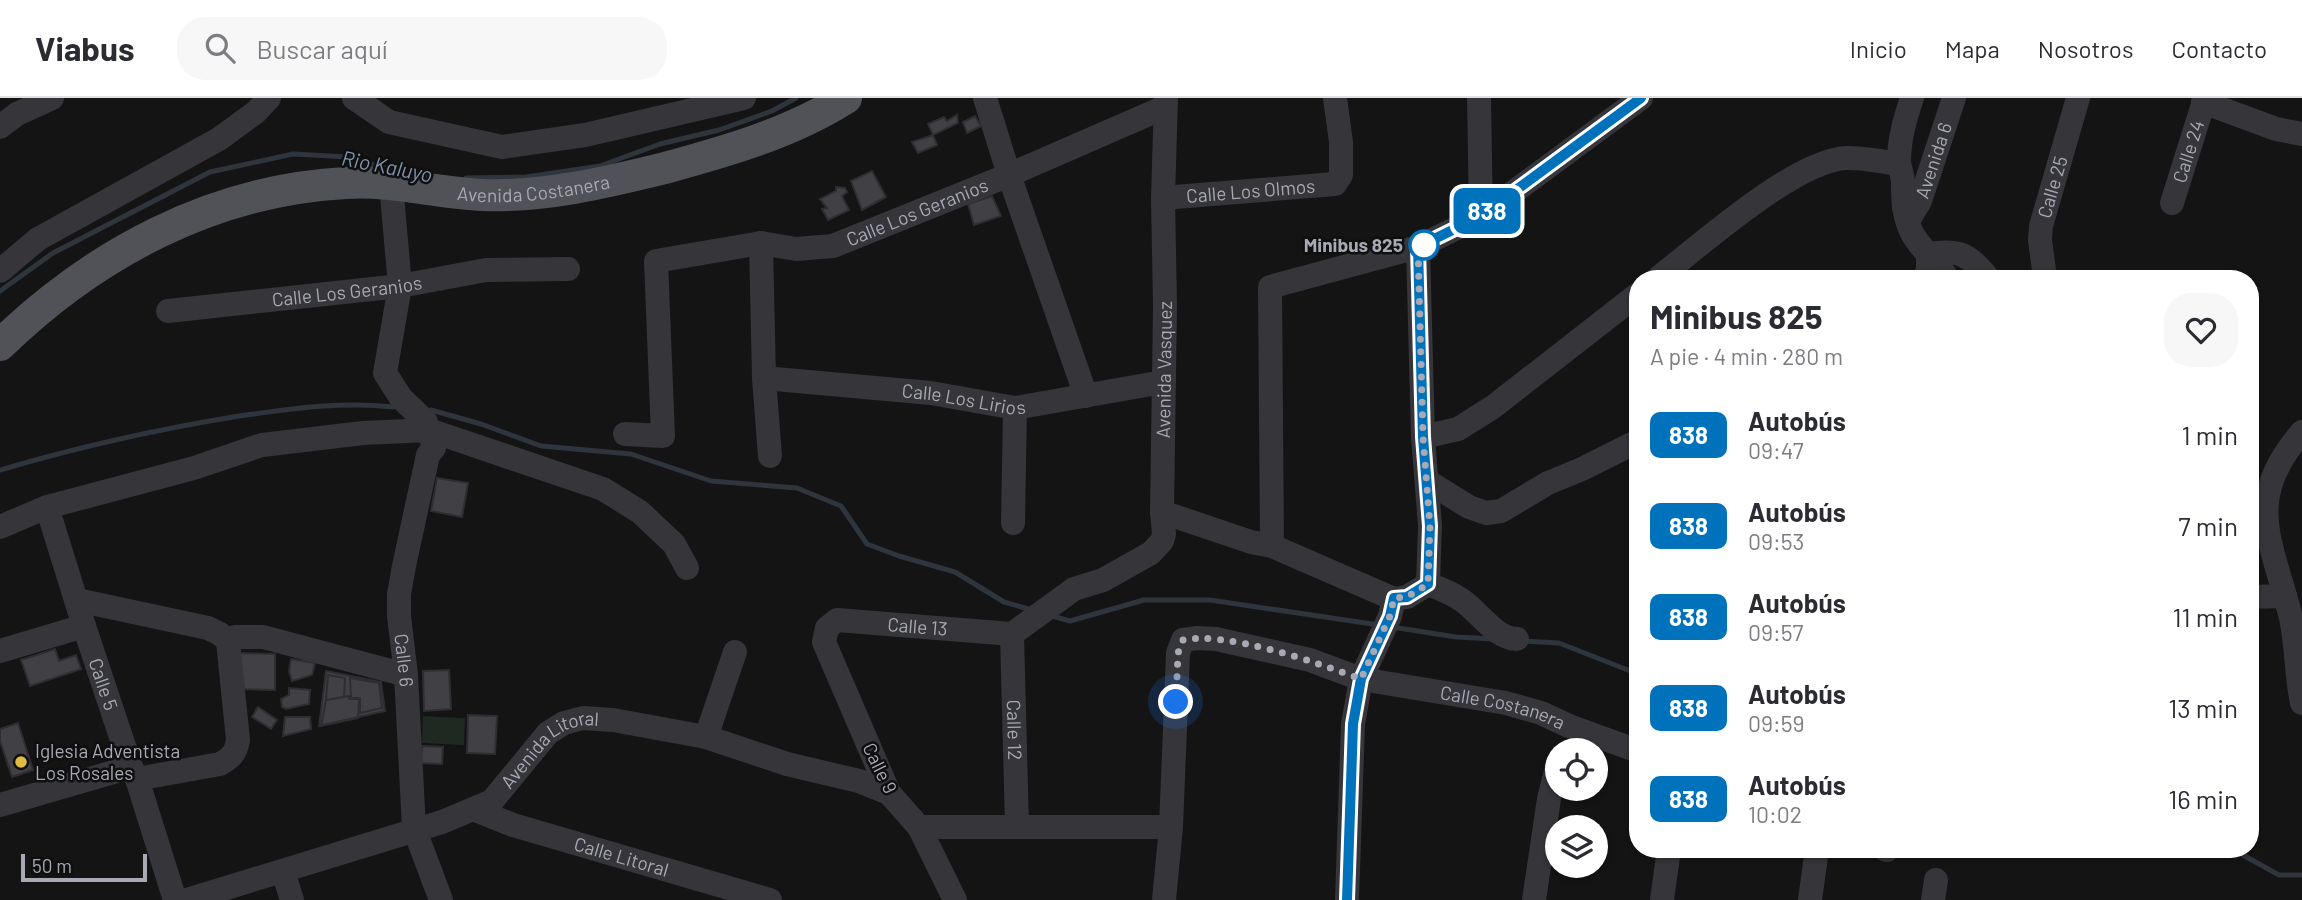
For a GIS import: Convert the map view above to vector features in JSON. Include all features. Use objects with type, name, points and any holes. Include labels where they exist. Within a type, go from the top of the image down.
[{"type":"main road","name":"Avenida Costanera","points":[[0,345],[61,291],[153,233],[210,209],[298,188],[346,183],[391,184],[480,195],[528,195],[573,189],[691,161],[768,137],[846,98]]},
{"type":"street","points":[[0,127],[17,114],[52,98]]},
{"type":"street","points":[[0,271],[38,239],[219,139],[256,112],[269,98]]},
{"type":"street","points":[[354,98],[389,122],[502,147],[585,135],[744,98]]},
{"type":"street","points":[[985,98],[1086,396]]},
{"type":"street","name":"Calle Los Olmos","points":[[1163,198],[1335,184],[1341,175],[1341,142],[1335,98]]},
{"type":"street","points":[[1479,98],[1481,216]]},
{"type":"street","points":[[1272,546],[1270,287],[1418,247],[1481,216],[1641,98]]},
{"type":"street","points":[[1912,98],[1901,129],[1899,163],[1903,181],[1902,204],[1926,266]]},
{"type":"street","name":"Avenida 6","points":[[1908,221],[1920,201],[1954,98]]},
{"type":"street","name":"Calle 25","points":[[2044,270],[2041,226],[2078,98]]},
{"type":"street","points":[[2204,100],[2276,129],[2302,134]]},
{"type":"street","name":"Calle 24","points":[[2172,203],[2204,100]]},
{"type":"street","name":"Calle Los Geranios","points":[[625,434],[663,436],[656,261],[761,243],[796,249],[832,246],[1009,175],[1166,102]]},
{"type":"street","name":"Avenida Vasquez","points":[[1012,634],[1074,589],[1103,580],[1151,553],[1162,541],[1165,306],[1163,198],[1166,102]]},
{"type":"street","points":[[1668,270],[1767,194],[1820,165],[1846,158],[1899,163]]},
{"type":"street","points":[[391,184],[400,286],[385,373],[401,398],[427,426]]},
{"type":"street","points":[[761,243],[764,378],[770,456]]},
{"type":"street","points":[[1418,247],[1423,437],[1430,526],[1428,584]]},
{"type":"street","points":[[1926,266],[1949,252],[1970,257],[1981,270]]},
{"type":"street","points":[[1926,266],[1941,267],[1943,270]]},
{"type":"street","name":"Calle Los Geranios","points":[[168,311],[400,286],[485,270],[568,269]]},
{"type":"street","points":[[1423,437],[1458,429],[1493,407],[1629,301]]},
{"type":"street","name":"Calle Los Lirios","points":[[764,378],[932,393],[1015,408],[1163,382]]},
{"type":"street","points":[[1013,523],[1015,408]]},
{"type":"street","points":[[0,527],[47,507],[194,468],[262,445],[427,426],[603,489],[649,520],[674,544],[687,568]]},
{"type":"street","name":"Calle 6","points":[[427,426],[434,448],[428,455],[399,594],[400,629],[406,675],[414,828],[441,900]]},
{"type":"street","points":[[2302,432],[2285,452],[2272,475],[2266,500],[2266,522],[2292,621],[2302,704]]},
{"type":"street","points":[[1427,481],[1469,507],[1486,513],[1501,511],[1548,483],[1629,446]]},
{"type":"street","name":"Calle 5","points":[[47,507],[174,900]]},
{"type":"street","points":[[1162,512],[1251,542],[1272,546],[1392,607]]},
{"type":"street","points":[[1346,900],[1353,724],[1363,674],[1392,607],[1428,584]]},
{"type":"street","points":[[1428,584],[1461,600],[1482,616],[1497,633],[1508,639],[1517,639]]},
{"type":"street","points":[[2259,597],[2285,596]]},
{"type":"street","points":[[77,600],[208,628],[228,641]]},
{"type":"street","name":"Calle 13","points":[[827,628],[836,620],[1012,634]]},
{"type":"street","points":[[0,652],[84,626]]},
{"type":"street","name":"Calle 9","points":[[827,628],[824,642],[889,793],[919,827],[955,900]]},
{"type":"street","name":"Calle 12","points":[[1012,634],[1017,826]]},
{"type":"street","points":[[228,641],[235,637],[263,637],[406,675]]},
{"type":"street","name":"Calle Costanera","points":[[1171,827],[1178,653],[1183,640],[1216,639],[1363,674],[1506,703],[1541,713],[1629,748]]},
{"type":"street","points":[[0,805],[134,773],[220,764],[230,758],[236,750],[238,740],[228,641]]},
{"type":"street","points":[[706,737],[735,652]]},
{"type":"street","name":"Avenida Litoral","points":[[187,900],[442,821],[492,802],[548,733],[564,723],[583,718],[613,719],[706,737],[787,764],[859,781],[889,793]]},
{"type":"street","points":[[1565,738],[1569,726]]},
{"type":"street","points":[[1534,900],[1549,801]]},
{"type":"street","name":"Calle Litoral","points":[[473,809],[513,825],[770,900]]},
{"type":"street","points":[[919,827],[1171,827],[1164,900]]},
{"type":"street","points":[[1662,900],[1668,858]]},
{"type":"street","points":[[1810,900],[1816,858]]},
{"type":"street","points":[[283,871],[292,900]]},
{"type":"shaded area","points":[[423,716],[465,718],[464,745],[422,743]]},
{"type":"building","points":[[957,115],[958,123],[933,135],[928,124],[944,117],[947,121]]},
{"type":"building","points":[[975,116],[981,126],[967,133],[963,122]]},
{"type":"building","points":[[933,135],[937,145],[918,153],[912,142]]},
{"type":"building","points":[[872,171],[886,197],[862,210],[851,181]]},
{"type":"building","points":[[836,187],[845,188],[847,192],[842,196],[849,210],[828,220],[822,209],[827,208],[820,199],[836,191]]},
{"type":"building","points":[[992,196],[1001,216],[974,225],[968,204]]},
{"type":"building","points":[[437,478],[468,483],[462,517],[431,511]]},
{"type":"building","points":[[55,649],[59,661],[76,655],[81,669],[30,686],[21,660]]},
{"type":"building","points":[[236,653],[275,654],[275,690],[235,689]]},
{"type":"building","points":[[291,659],[315,663],[312,675],[292,681],[289,671]]},
{"type":"building","points":[[449,670],[451,709],[424,711],[423,671]]},
{"type":"building","points":[[326,671],[381,682],[385,711],[319,726]]},
{"type":"building","points":[[328,675],[345,678],[344,697],[326,700]]},
{"type":"building","points":[[350,678],[379,683],[382,708],[360,713],[360,698],[351,698]]},
{"type":"building","points":[[289,688],[310,690],[309,704],[286,709],[282,707],[281,699],[289,695]]},
{"type":"building","points":[[349,696],[349,699],[359,699],[358,718],[321,726],[326,700]]},
{"type":"building","points":[[258,707],[277,720],[271,729],[252,717]]},
{"type":"building","points":[[468,715],[497,716],[495,754],[467,753]]},
{"type":"building","points":[[285,717],[310,717],[311,729],[283,736]]},
{"type":"building","points":[[18,723],[33,770],[12,777],[0,741],[0,729]]},
{"type":"building","points":[[422,746],[443,747],[442,764],[421,763]]},
{"type":"waterway","name":"Rio Kaluyo","points":[[466,178],[526,177],[600,166],[660,144],[719,130],[772,111],[796,98]]},
{"type":"waterway","name":"Rio Kaluyo","points":[[0,291],[53,253],[210,172],[293,154],[348,157],[387,169]]},
{"type":"waterway","points":[[0,470],[119,439],[239,416],[335,405],[393,407]]},
{"type":"waterway","points":[[431,410],[481,424],[541,446],[631,454],[711,481],[797,488],[841,506],[867,544],[955,572],[1004,602],[1032,610]]},
{"type":"waterway","points":[[1052,616],[1070,621],[1144,600],[1210,600],[1379,625]]},
{"type":"waterway","points":[[1392,627],[1456,637],[1494,639]]},
{"type":"waterway","points":[[1524,641],[1559,643],[1629,670]]},
{"type":"waterway","points":[[2248,858],[2279,875],[2302,875]]},
{"type":"bus line","name":"838","points":[[1347,900],[1353,724],[1361,679],[1390,616],[1394,598],[1407,597],[1428,584],[1430,526],[1423,437],[1418,247],[1481,216],[1641,98]]},
{"type":"place","name":"Minibus 825","points":[[1424,245]]},
{"type":"place","name":"Iglesia Adventista Los Rosales","points":[[21,762]]},
{"type":"route","points":[[1176,702],[1178,653],[1183,640],[1196,638],[1216,639],[1310,660],[1361,679],[1390,616],[1394,598],[1407,597],[1428,584],[1430,526],[1423,437],[1418,247],[1424,245]]}]
